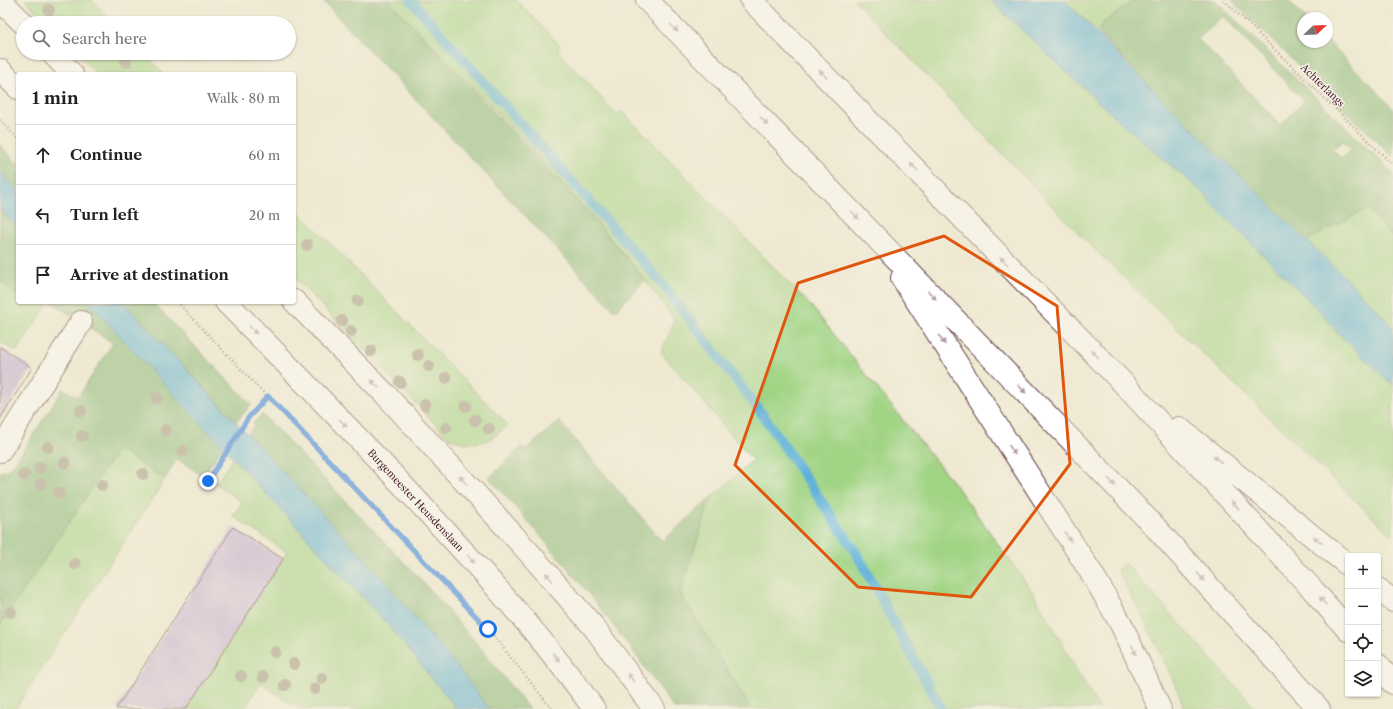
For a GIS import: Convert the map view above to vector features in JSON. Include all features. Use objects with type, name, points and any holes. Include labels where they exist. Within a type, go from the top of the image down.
[{"type":"main road","points":[[0,0],[16,17]]},
{"type":"main road","points":[[646,0],[876,236],[1156,528],[1319,709]]},
{"type":"main road","points":[[751,0],[1122,382],[1345,627]]},
{"type":"main road","points":[[59,60],[70,72]]},
{"type":"main road","points":[[0,70],[16,86]]},
{"type":"main road","points":[[876,236],[1094,577],[1122,624],[1160,709]]},
{"type":"main road","points":[[296,303],[384,394],[524,547],[592,626],[654,709]]},
{"type":"main road","name":"Burgemeester Heusdenslaan","points":[[228,304],[408,489],[484,573],[555,656],[594,709]]},
{"type":"main road","points":[[0,451],[81,322]]},
{"type":"main road","points":[[1122,382],[1345,563]]},
{"type":"main road","points":[[1381,591],[1393,601]]},
{"type":"main road","points":[[1381,669],[1393,683]]},
{"type":"path","name":"Achterlangs","points":[[1224,0],[1393,165]]},
{"type":"path","points":[[0,120],[16,137]]},
{"type":"path","points":[[179,304],[488,629],[552,709]]},
{"type":"path","points":[[208,481],[248,418],[268,396]]},
{"type":"highlighted area","points":[[944,236],[1057,306],[1070,464],[971,597],[858,587],[735,465],[798,283]]},
{"type":"green space","points":[[25,0],[92,0],[107,16],[40,16]]},
{"type":"green space","points":[[322,0],[388,0],[589,213],[645,280],[615,311]]},
{"type":"green space","points":[[388,0],[516,0],[561,46],[557,50],[617,115],[622,111],[811,306],[959,490],[1034,594],[1099,709],[751,709],[680,593],[711,498],[753,460],[661,352],[675,320],[642,277],[573,195],[463,77]]},
{"type":"green space","points":[[854,0],[990,0],[1120,122],[1207,196],[1210,202],[1326,318],[1337,332],[1393,384],[1393,537],[1086,241]]},
{"type":"green space","points":[[1064,0],[1137,0],[1133,1],[1103,23],[1098,32]]},
{"type":"green space","points":[[1215,0],[1393,173],[1393,238],[1367,208],[1306,241],[1166,103],[1098,32],[1103,23],[1133,1]],"holes":[[[1223,16],[1304,101],[1281,125],[1198,39]],[[1342,141],[1351,149],[1342,159],[1333,150]]]},
{"type":"green space","points":[[1231,0],[1288,0],[1300,12],[1297,12],[1297,48],[1333,48],[1333,46],[1393,108],[1393,157]]},
{"type":"green space","points":[[83,60],[151,60],[162,72],[95,72]]},
{"type":"green space","points":[[0,145],[16,162],[16,189],[0,172]]},
{"type":"green space","points":[[1367,208],[1393,238],[1393,328],[1376,308],[1306,241]]},
{"type":"green space","points":[[0,209],[16,226],[16,294],[0,279]]},
{"type":"green space","points":[[296,209],[508,425],[488,440],[481,442],[474,443],[458,441],[449,438],[296,279]]},
{"type":"green space","points":[[0,279],[16,294],[16,304],[48,304],[17,351],[0,342]]},
{"type":"green space","points":[[54,304],[90,304],[223,446],[203,476],[177,459],[165,479],[118,449],[0,625],[0,472],[6,471],[15,463],[63,389],[78,397],[113,343]]},
{"type":"green space","points":[[125,304],[154,304],[251,404],[237,422]]},
{"type":"green space","points":[[262,414],[422,581],[483,651],[529,709],[489,709],[403,602],[248,434],[255,424],[253,423]]},
{"type":"green space","points":[[559,421],[662,541],[711,498],[680,593],[751,709],[674,709],[609,619],[586,590],[489,478],[522,447],[526,450]]},
{"type":"green space","points":[[118,449],[165,479],[15,709],[0,709],[0,625]]},
{"type":"green space","points":[[233,458],[389,626],[457,709],[300,709],[261,683],[244,709],[186,709],[287,552],[233,516],[242,502],[216,484]]},
{"type":"green space","points":[[1125,563],[1256,709],[1185,709],[1153,638],[1117,570]]},
{"type":"water","points":[[990,0],[1064,0],[1166,103],[1376,308],[1393,328],[1393,385],[1337,332],[1326,318],[1210,202],[1207,196],[1120,122]]},
{"type":"water","points":[[0,172],[16,189],[16,226],[0,209]]},
{"type":"water","points":[[90,304],[125,304],[368,562],[460,670],[489,709],[457,709],[389,626]]},
{"type":"building","points":[[0,347],[32,368],[0,419]]},
{"type":"building","points":[[233,527],[283,559],[186,709],[116,709]]},
{"type":"waterway","points":[[411,0],[661,282],[765,418],[857,554],[941,709]]},
{"type":"route","points":[[208,481],[248,418],[268,396],[488,629]]}]
